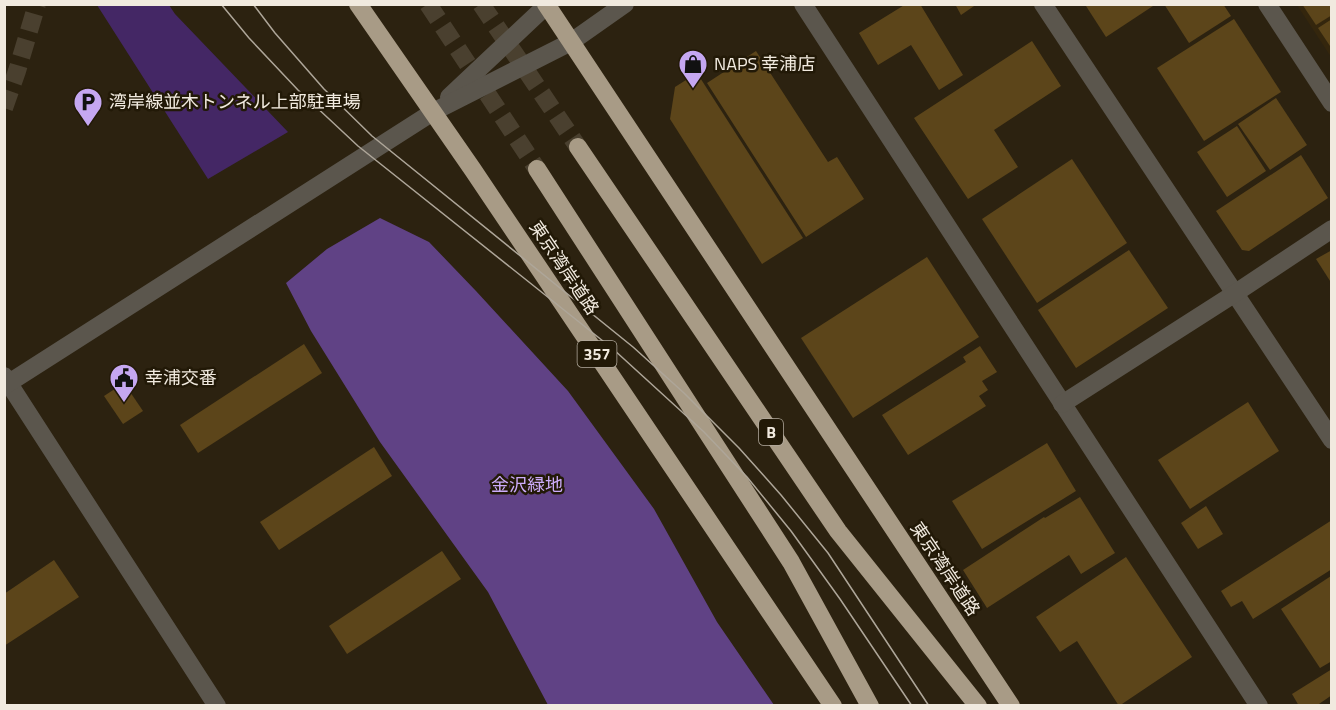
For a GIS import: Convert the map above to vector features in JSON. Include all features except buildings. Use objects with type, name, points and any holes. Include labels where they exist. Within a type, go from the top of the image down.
[{"type":"highway","name":"東京湾岸道路","points":[[358,4],[833,705]]},
{"type":"highway","name":"東京湾岸道路","points":[[547,5],[1011,705]]},
{"type":"highway","name":"B","points":[[578,147],[838,531],[978,705]]},
{"type":"highway","points":[[537,169],[791,562],[870,705]]},
{"type":"street","points":[[217,705],[6,382],[433,112],[571,42],[625,4]]},
{"type":"street","points":[[803,4],[1259,705]]},
{"type":"street","points":[[1043,4],[1332,440]]},
{"type":"street","points":[[1267,4],[1332,103]]},
{"type":"street","points":[[433,112],[547,5]]},
{"type":"street","points":[[1062,404],[1332,229]]},
{"type":"shaded area","points":[[97,5],[169,5],[288,132],[208,179]]},
{"type":"shaded area","points":[[1297,5],[1331,5],[1331,57]]},
{"type":"green space","name":"金沢緑地","points":[[380,218],[429,242],[568,391],[654,509],[717,622],[774,705],[548,705],[488,592],[380,442],[311,331],[286,283],[327,249]]},
{"type":"tunnel","points":[[4,108],[37,4]]},
{"type":"tunnel","points":[[428,4],[537,169]]},
{"type":"tunnel","points":[[481,4],[578,147]]},
{"type":"tram line","points":[[221,4],[249,38],[298,90],[358,146],[613,349],[704,432],[747,477],[791,531],[912,706]]},
{"type":"tram line","points":[[253,4],[324,89],[372,136],[633,347],[684,393],[739,448],[828,553],[929,706]]},
{"type":"place","name":"NAPS 幸浦店","points":[[693,90]]},
{"type":"place","name":"湾岸線並木トンネル上部駐車場","points":[[88,128]]},
{"type":"place","name":"幸浦交番","points":[[124,404]]}]
